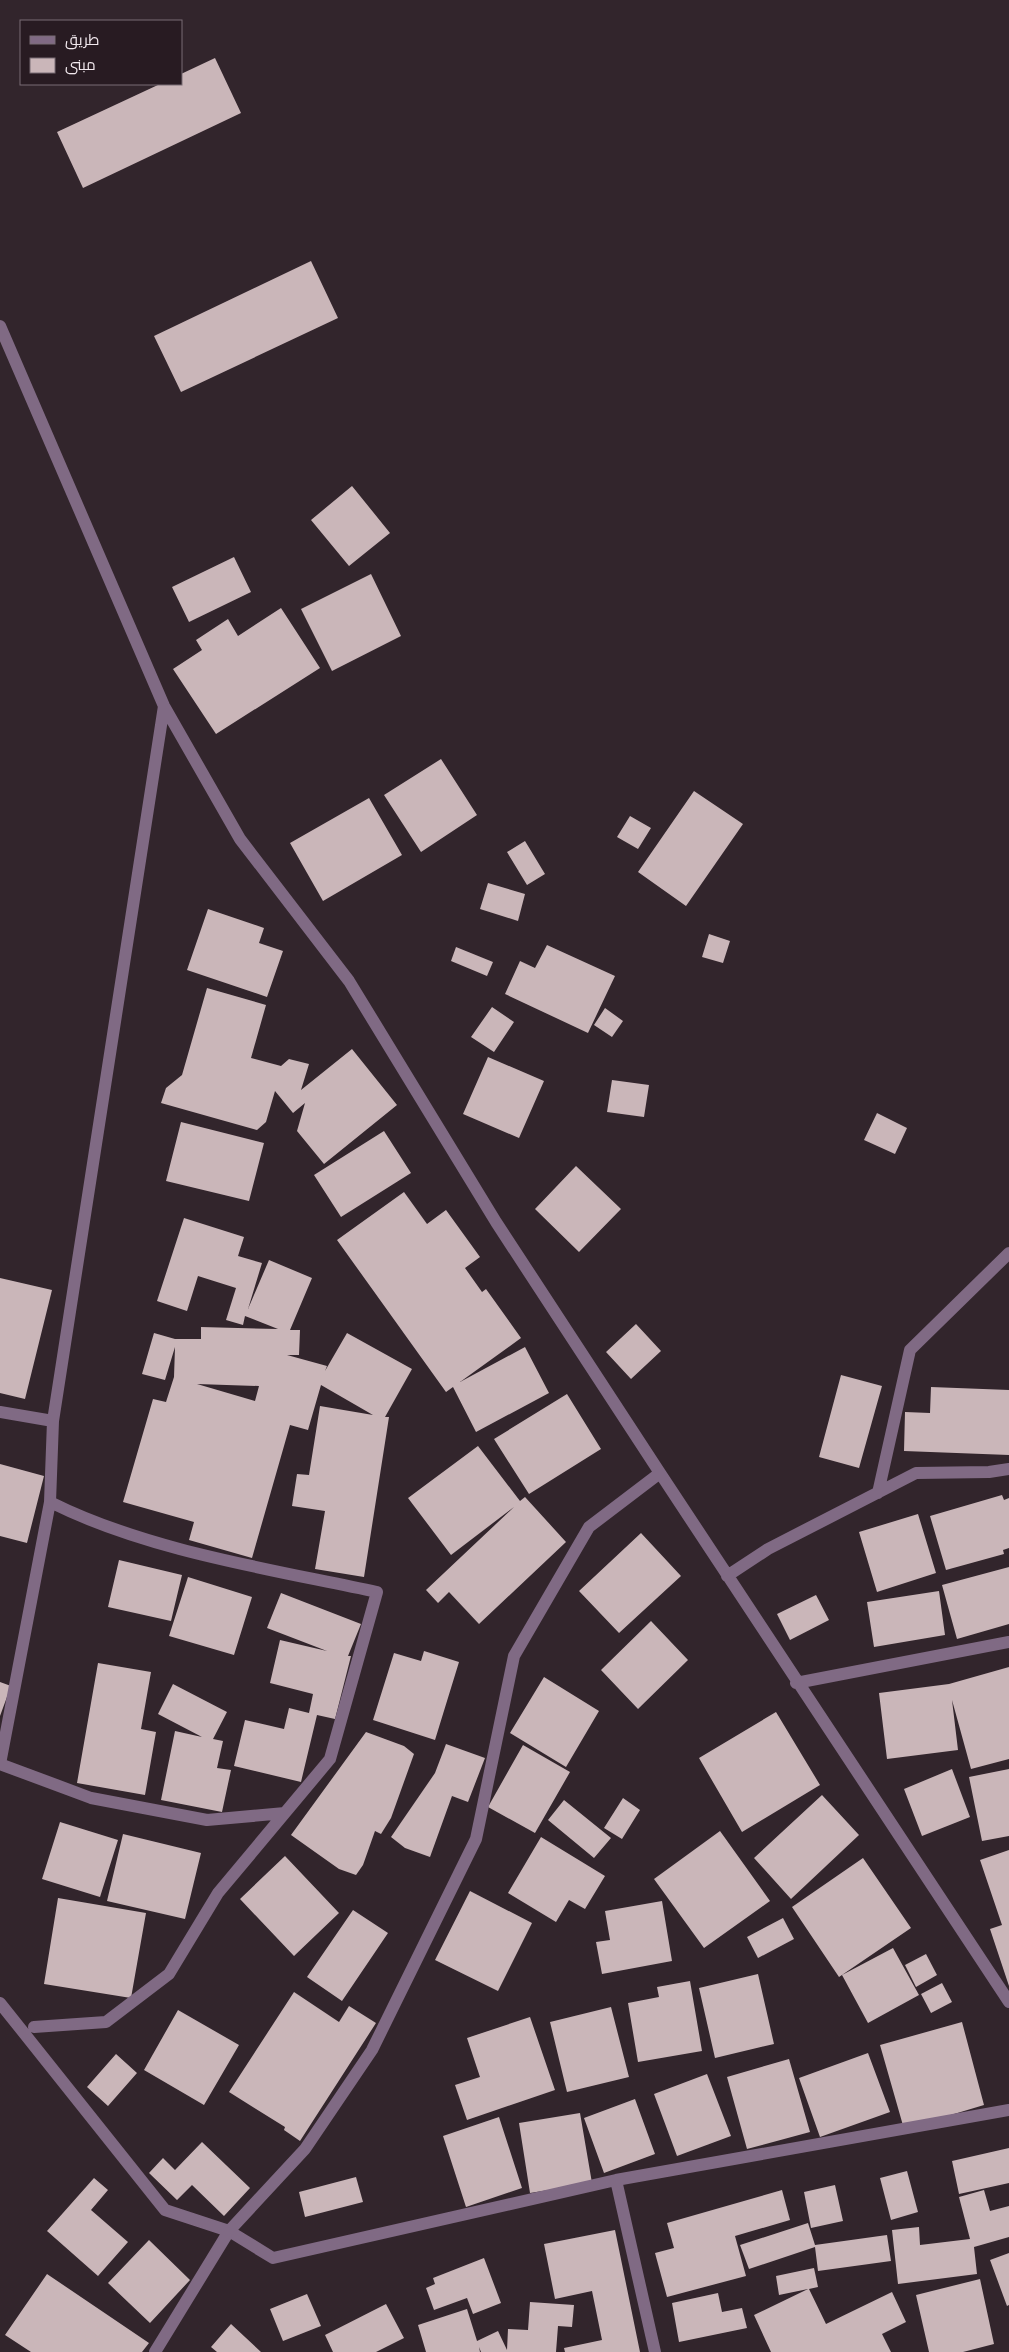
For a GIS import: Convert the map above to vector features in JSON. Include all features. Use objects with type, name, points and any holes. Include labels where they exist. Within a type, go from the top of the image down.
[{"type":"street","points":[[0,326],[164,706],[240,839],[349,981],[496,1222],[796,1682],[1009,2002]]},
{"type":"street","points":[[164,706],[53,1421],[50,1502],[0,1764],[91,1798],[207,1820],[285,1813]]},
{"type":"street","points":[[878,1493],[910,1350],[1009,1254]]},
{"type":"street","points":[[0,1412],[53,1421]]},
{"type":"street","points":[[727,1576],[768,1549],[916,1473],[1009,1469]]},
{"type":"street","points":[[155,2352],[229,2231],[305,2149],[372,2050],[476,1839],[514,1656],[589,1528],[660,1473]]},
{"type":"street","points":[[34,2026],[106,2022],[169,1974],[218,1893],[330,1759],[377,1592],[178,1548],[76,1515],[50,1502]]},
{"type":"street","points":[[796,1682],[1009,1642]]},
{"type":"street","points":[[0,2003],[165,2210],[229,2231],[273,2258],[616,2180],[1009,2110]]},
{"type":"street","points":[[616,2180],[655,2352]]},
{"type":"building","points":[[215,58],[241,113],[83,188],[57,132],[158,85],[182,85],[182,74]]},
{"type":"building","points":[[311,261],[338,318],[181,392],[154,336]]},
{"type":"building","points":[[352,486],[390,533],[349,566],[311,520]]},
{"type":"building","points":[[234,557],[251,592],[189,622],[172,587]]},
{"type":"building","points":[[371,574],[401,636],[332,671],[301,609]]},
{"type":"building","points":[[281,608],[320,668],[216,734],[173,669],[202,650],[196,640],[228,619],[238,636]]},
{"type":"building","points":[[441,759],[477,815],[421,852],[384,795]]},
{"type":"building","points":[[694,791],[743,824],[686,906],[638,872]]},
{"type":"building","points":[[369,798],[402,855],[323,901],[290,843]]},
{"type":"building","points":[[630,816],[651,828],[638,849],[617,837]]},
{"type":"building","points":[[525,841],[545,874],[527,885],[507,852]]},
{"type":"building","points":[[488,883],[525,894],[518,921],[480,909]]},
{"type":"building","points":[[208,909],[264,928],[259,943],[283,951],[267,997],[187,970]]},
{"type":"building","points":[[709,934],[730,941],[723,963],[702,957]]},
{"type":"building","points":[[547,945],[615,976],[588,1033],[505,994],[520,961],[535,968]]},
{"type":"building","points":[[456,947],[493,962],[487,976],[451,961]]},
{"type":"building","points":[[207,988],[266,1005],[251,1058],[281,1066],[289,1059],[309,1064],[301,1090],[352,1049],[397,1105],[324,1164],[297,1131],[305,1103],[293,1113],[275,1091],[266,1122],[257,1130],[161,1103],[166,1088],[182,1075]]},
{"type":"building","points":[[492,1007],[514,1022],[494,1052],[471,1037]]},
{"type":"building","points":[[605,1008],[623,1021],[612,1037],[594,1025]]},
{"type":"building","points":[[488,1057],[544,1081],[519,1138],[463,1114]]},
{"type":"building","points":[[612,1080],[649,1085],[644,1117],[607,1112]]},
{"type":"building","points":[[877,1113],[907,1128],[895,1154],[864,1140]]},
{"type":"building","points":[[181,1122],[264,1143],[249,1201],[166,1181]]},
{"type":"building","points":[[384,1131],[411,1173],[341,1217],[314,1175]]},
{"type":"building","points":[[576,1166],[621,1209],[579,1252],[535,1209]]},
{"type":"building","points":[[404,1192],[427,1224],[446,1210],[480,1257],[465,1268],[482,1292],[486,1289],[521,1338],[460,1382],[525,1347],[549,1393],[476,1432],[453,1387],[446,1392],[337,1240]]},
{"type":"building","points":[[184,1218],[244,1237],[238,1256],[262,1263],[248,1309],[269,1260],[312,1278],[290,1330],[300,1330],[299,1355],[287,1355],[327,1366],[325,1371],[347,1333],[412,1369],[385,1417],[389,1417],[364,1577],[315,1569],[325,1511],[292,1506],[297,1474],[309,1475],[320,1406],[373,1415],[321,1385],[308,1430],[290,1425],[252,1558],[189,1540],[194,1522],[123,1502],[153,1399],[166,1402],[174,1377],[175,1347],[165,1380],[142,1374],[154,1333],[175,1339],[201,1339],[201,1327],[278,1329],[245,1316],[243,1325],[226,1320],[236,1288],[198,1276],[187,1311],[157,1301]],"holes":[[[197,1384],[259,1386],[255,1401]]]},
{"type":"building","points":[[0,1278],[52,1290],[25,1399],[0,1393]]},
{"type":"building","points":[[636,1324],[661,1351],[631,1379],[606,1352]]},
{"type":"building","points":[[841,1375],[882,1386],[859,1468],[819,1457]]},
{"type":"building","points":[[931,1387],[1009,1390],[1009,1455],[904,1451],[905,1412],[930,1413]]},
{"type":"building","points":[[567,1394],[601,1449],[529,1494],[494,1439]]},
{"type":"building","points":[[478,1446],[520,1501],[525,1497],[566,1542],[479,1624],[449,1592],[438,1603],[426,1590],[514,1507],[451,1555],[408,1498]]},
{"type":"building","points":[[0,1464],[44,1476],[27,1543],[0,1536]]},
{"type":"building","points":[[1002,1495],[1004,1500],[1009,1498],[1009,1548],[1003,1550],[1004,1554],[946,1570],[930,1516]]},
{"type":"building","points":[[918,1514],[936,1573],[877,1592],[859,1532]]},
{"type":"building","points":[[641,1533],[681,1576],[619,1633],[579,1591]]},
{"type":"building","points":[[119,1560],[182,1575],[171,1621],[108,1607]]},
{"type":"building","points":[[1009,1567],[1009,1624],[957,1639],[942,1585]]},
{"type":"building","points":[[188,1577],[252,1597],[234,1655],[169,1636]]},
{"type":"building","points":[[939,1591],[945,1635],[874,1647],[867,1602]]},
{"type":"building","points":[[281,1593],[361,1624],[348,1656],[351,1656],[335,1719],[317,1715],[301,1782],[234,1766],[245,1720],[284,1729],[289,1708],[309,1713],[313,1694],[270,1683],[280,1640],[327,1651],[267,1628]]},
{"type":"building","points":[[816,1595],[829,1620],[790,1640],[777,1614]]},
{"type":"building","points":[[651,1621],[688,1660],[638,1709],[601,1670]]},
{"type":"building","points":[[424,1651],[459,1662],[435,1740],[373,1720],[394,1653],[421,1661]]},
{"type":"building","points":[[98,1663],[151,1672],[141,1729],[156,1732],[145,1795],[77,1783]]},
{"type":"building","points":[[1009,1667],[1009,1759],[971,1769],[952,1700],[958,1750],[887,1759],[879,1693],[949,1684]]},
{"type":"building","points":[[544,1677],[599,1711],[566,1767],[510,1733]]},
{"type":"building","points":[[0,1682],[11,1686],[0,1716]]},
{"type":"building","points":[[173,1684],[227,1712],[213,1739],[223,1741],[217,1768],[231,1770],[222,1812],[161,1800],[175,1731],[202,1737],[158,1714]]},
{"type":"building","points":[[776,1712],[820,1785],[742,1832],[699,1758]]},
{"type":"building","points":[[366,1732],[404,1746],[414,1754],[391,1818],[381,1834],[375,1831],[363,1865],[356,1875],[339,1869],[291,1835]]},
{"type":"building","points":[[446,1744],[485,1758],[468,1802],[452,1796],[430,1857],[405,1848],[391,1837],[435,1773]]},
{"type":"building","points":[[523,1745],[570,1772],[535,1833],[488,1807]]},
{"type":"building","points":[[952,1769],[970,1817],[922,1836],[904,1789]]},
{"type":"building","points":[[1009,1769],[1009,1836],[982,1841],[969,1777]]},
{"type":"building","points":[[822,1795],[859,1835],[791,1899],[754,1858]]},
{"type":"building","points":[[623,1798],[640,1810],[622,1839],[604,1828]]},
{"type":"building","points":[[564,1800],[611,1838],[594,1858],[548,1820]]},
{"type":"building","points":[[60,1822],[118,1840],[100,1897],[42,1879]]},
{"type":"building","points":[[720,1831],[770,1901],[704,1948],[654,1879]]},
{"type":"building","points":[[123,1834],[201,1853],[185,1919],[107,1901]]},
{"type":"building","points":[[541,1837],[605,1876],[585,1909],[569,1900],[556,1922],[508,1893]]},
{"type":"building","points":[[1009,1850],[1009,1986],[990,1929],[1002,1925],[980,1860]]},
{"type":"building","points":[[285,1856],[339,1913],[294,1956],[240,1899]]},
{"type":"building","points":[[863,1858],[911,1928],[839,1977],[792,1907]]},
{"type":"building","points":[[470,1891],[532,1923],[498,1991],[435,1960]]},
{"type":"building","points":[[58,1898],[146,1913],[131,1998],[44,1984]]},
{"type":"building","points":[[662,1901],[672,1961],[602,1974],[596,1942],[610,1940],[605,1911]]},
{"type":"building","points":[[353,1910],[388,1933],[342,2001],[307,1977]]},
{"type":"building","points":[[783,1918],[794,1939],[758,1958],[747,1937]]},
{"type":"building","points":[[893,1948],[919,1995],[868,2023],[842,1975]]},
{"type":"building","points":[[926,1954],[937,1975],[916,1987],[905,1965]]},
{"type":"building","points":[[758,1974],[774,2044],[715,2058],[699,1988]]},
{"type":"building","points":[[690,1981],[702,2051],[638,2062],[628,2003],[659,1997],[657,1987]]},
{"type":"building","points":[[942,1983],[952,2002],[931,2013],[921,1994]]},
{"type":"building","points":[[294,1992],[339,2022],[349,2006],[376,2023],[300,2141],[284,2130],[285,2127],[229,2092]]},
{"type":"building","points":[[611,2007],[629,2077],[567,2092],[550,2022]]},
{"type":"building","points":[[178,2010],[239,2045],[204,2105],[144,2070]]},
{"type":"building","points":[[530,2017],[555,2090],[467,2120],[455,2085],[480,2077],[467,2038]]},
{"type":"building","points":[[962,2022],[984,2105],[904,2129],[880,2045]]},
{"type":"building","points":[[868,2053],[890,2112],[820,2137],[799,2078]]},
{"type":"building","points":[[116,2054],[137,2073],[108,2106],[87,2087]]},
{"type":"building","points":[[789,2059],[810,2132],[747,2149],[727,2077]]},
{"type":"building","points":[[707,2074],[731,2136],[677,2156],[654,2094]]},
{"type":"building","points":[[635,2099],[655,2154],[604,2173],[584,2118]]},
{"type":"building","points":[[580,2113],[592,2183],[530,2193],[519,2123]]},
{"type":"building","points":[[499,2117],[522,2188],[466,2207],[443,2136]]},
{"type":"building","points":[[202,2142],[250,2188],[224,2216],[192,2185],[177,2200],[149,2173],[163,2158],[175,2170]]},
{"type":"building","points":[[1009,2148],[1009,2183],[959,2194],[952,2161]]},
{"type":"building","points":[[907,2171],[918,2212],[891,2220],[880,2178]]},
{"type":"building","points":[[356,2177],[363,2202],[305,2217],[299,2192]]},
{"type":"building","points":[[94,2178],[108,2190],[91,2210],[128,2242],[98,2276],[47,2231]]},
{"type":"building","points":[[835,2185],[843,2221],[811,2228],[804,2192]]},
{"type":"building","points":[[782,2190],[790,2220],[735,2236],[746,2276],[667,2297],[655,2253],[674,2248],[667,2223]]},
{"type":"building","points":[[984,2190],[990,2211],[1009,2206],[1009,2237],[974,2247],[977,2274],[898,2284],[892,2230],[919,2227],[920,2245],[970,2239],[959,2197]]},
{"type":"building","points":[[808,2223],[815,2245],[887,2235],[891,2261],[818,2271],[815,2247],[749,2269],[740,2245]]},
{"type":"building","points":[[615,2230],[640,2352],[565,2352],[564,2348],[602,2340],[592,2291],[555,2299],[544,2244]]},
{"type":"building","points":[[149,2240],[190,2280],[150,2323],[108,2283]]},
{"type":"building","points":[[1009,2253],[1009,2305],[1007,2306],[990,2260]]},
{"type":"building","points":[[484,2258],[501,2303],[473,2314],[467,2298],[434,2310],[426,2288],[435,2284],[433,2278]]},
{"type":"building","points":[[814,2268],[818,2287],[809,2289],[826,2324],[892,2292],[906,2322],[882,2334],[891,2352],[771,2352],[754,2315],[808,2289],[779,2295],[776,2276]]},
{"type":"building","points":[[47,2274],[149,2343],[142,2352],[31,2352],[5,2335]]},
{"type":"building","points":[[980,2279],[994,2344],[963,2352],[929,2352],[916,2295]]},
{"type":"building","points":[[718,2293],[722,2312],[742,2308],[747,2328],[679,2342],[672,2303]]},
{"type":"building","points":[[307,2294],[321,2326],[283,2341],[270,2309]]},
{"type":"building","points":[[530,2302],[574,2305],[572,2327],[558,2326],[556,2352],[481,2352],[479,2347],[480,2352],[426,2352],[418,2325],[467,2309],[477,2341],[498,2331],[507,2350],[508,2329],[528,2330]]},
{"type":"building","points":[[386,2304],[404,2338],[376,2352],[333,2352],[325,2335]]},
{"type":"building","points":[[231,2324],[261,2352],[217,2352],[211,2347]]}]
